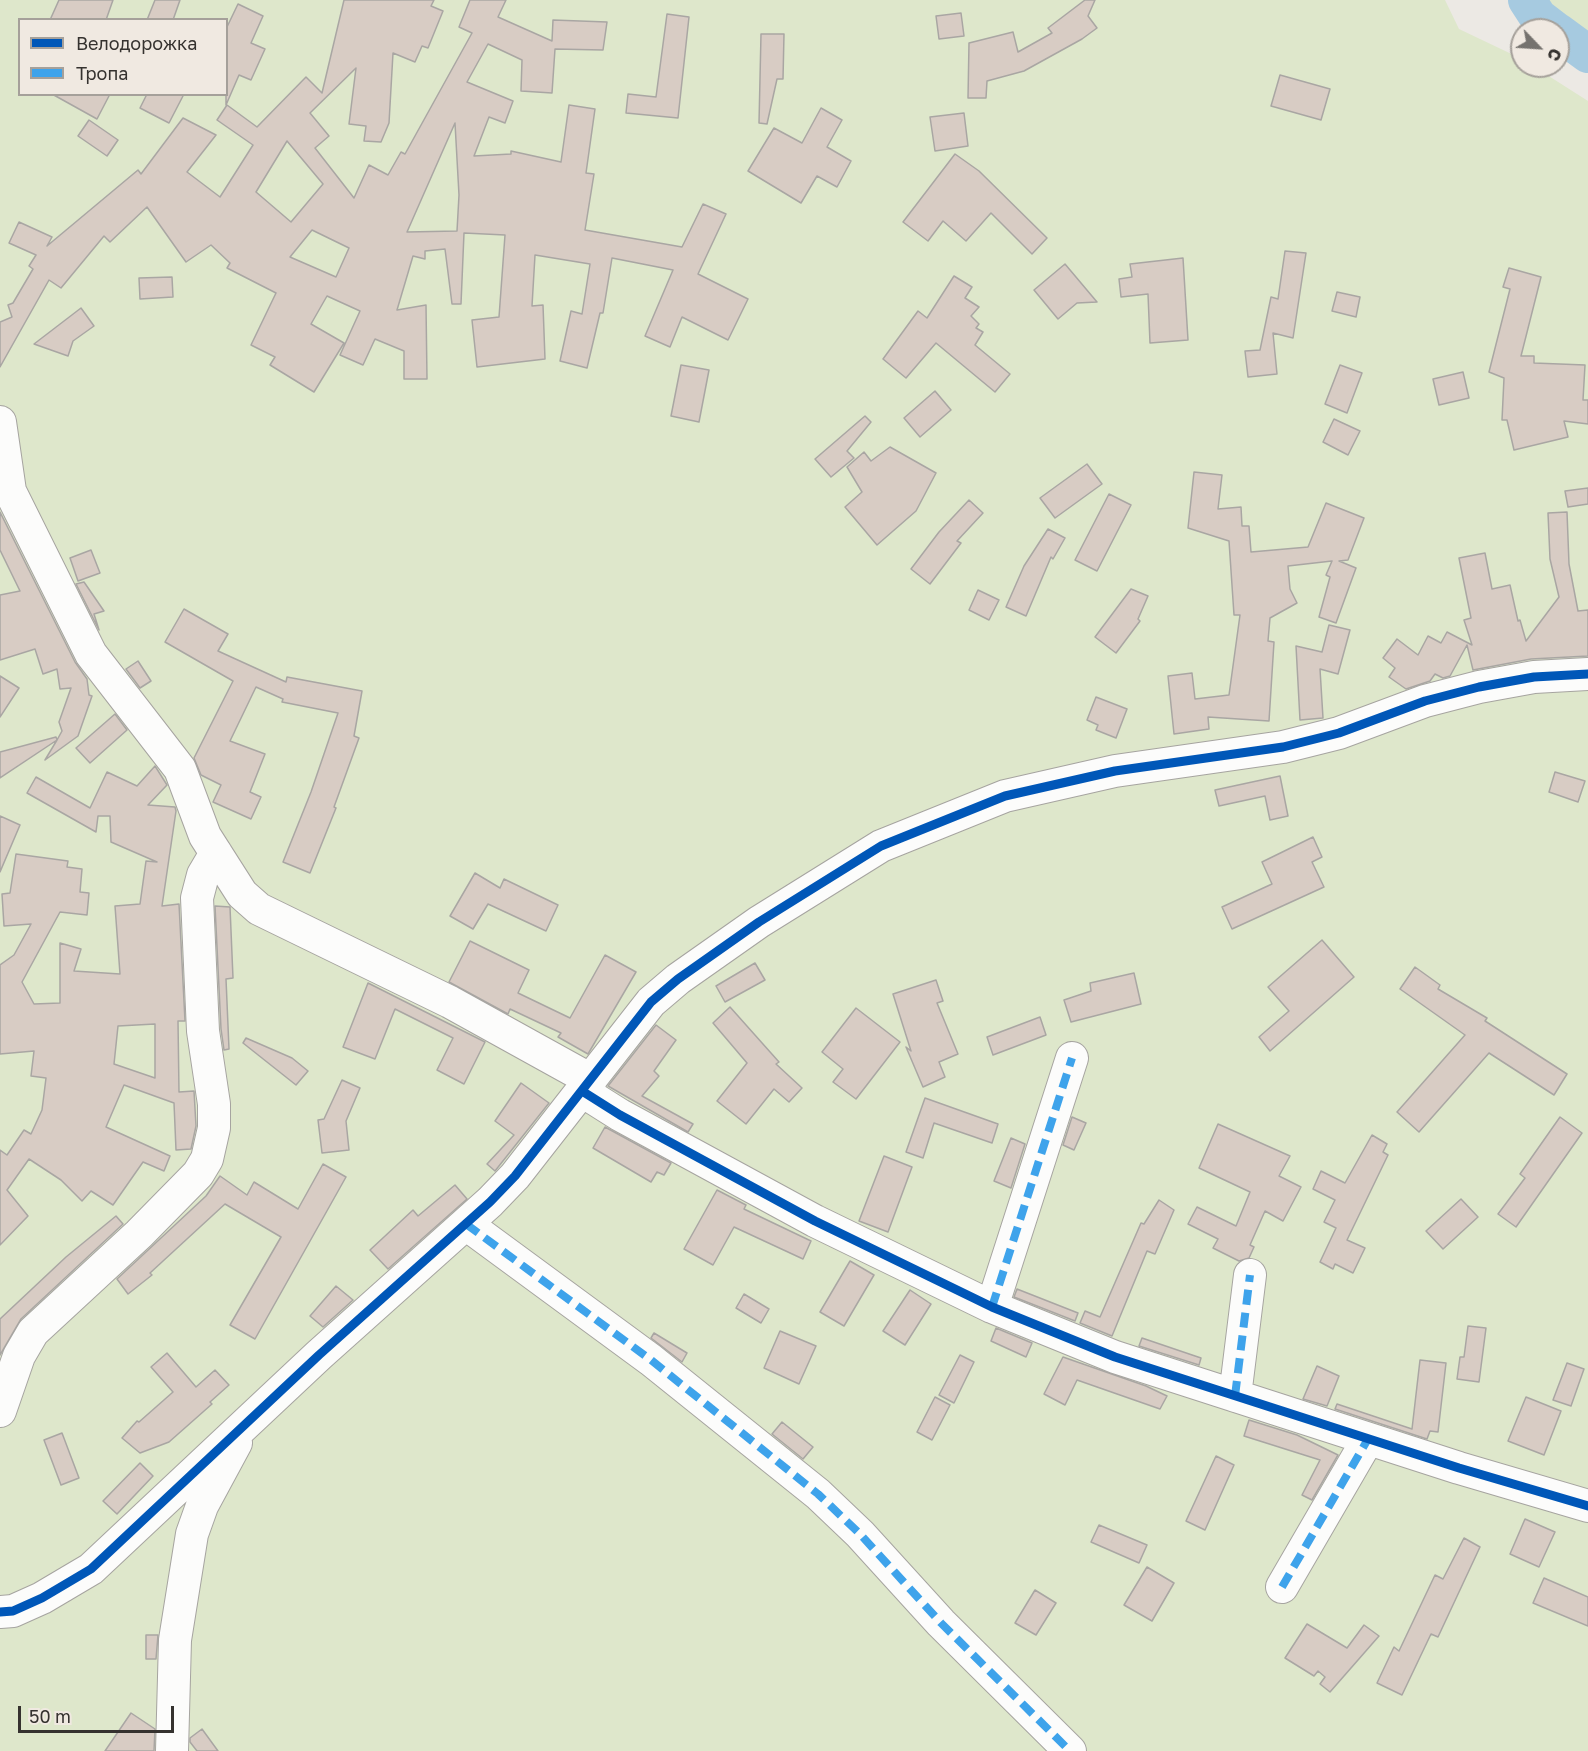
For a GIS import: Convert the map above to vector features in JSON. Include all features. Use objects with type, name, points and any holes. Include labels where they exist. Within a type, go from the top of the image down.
[{"type":"street","points":[[0,422],[4,478],[91,654],[180,769],[205,836],[242,894],[258,909],[450,1002],[587,1085],[620,1115],[815,1221],[992,1307],[1115,1357],[1368,1439],[1588,1506]]},
{"type":"street","points":[[0,1612],[13,1611],[42,1598],[92,1569],[250,1419],[466,1224],[515,1176],[651,1002],[678,979],[759,922],[881,846],[1005,796],[1115,771],[1283,747],[1339,733],[1425,701],[1479,687],[1534,677],[1588,674]]},
{"type":"street","points":[[0,1411],[19,1356],[33,1332],[139,1234],[198,1174],[207,1159],[214,1128],[214,1104],[203,1031],[197,898],[202,875],[216,853]]},
{"type":"street","points":[[992,1307],[1072,1058]]},
{"type":"street","points":[[466,1224],[651,1360],[818,1494],[860,1534],[941,1623],[1070,1751]]},
{"type":"street","points":[[1235,1396],[1250,1275]]},
{"type":"street","points":[[172,1751],[175,1640],[192,1534],[211,1489],[250,1419]]},
{"type":"street","points":[[1282,1587],[1368,1439]]},
{"type":"green space","points":[[0,0],[1445,0],[1459,29],[1510,53],[1510,78],[1552,78],[1588,101],[1588,1751],[0,1751]]},
{"type":"green space","points":[[1527,0],[1588,0],[1588,54],[1570,41],[1570,18],[1538,17]]},
{"type":"building","points":[[59,0],[113,0],[107,18],[51,18]]},
{"type":"building","points":[[155,0],[180,0],[174,18],[148,18]]},
{"type":"building","points":[[344,0],[434,0],[431,6],[443,11],[428,48],[422,46],[415,62],[393,53],[389,123],[381,142],[364,141],[366,126],[349,124],[356,68],[310,113],[329,136],[315,148],[354,198],[369,165],[388,175],[401,152],[405,154],[472,33],[459,27],[470,0],[506,0],[498,17],[552,41],[553,20],[607,22],[603,50],[555,49],[552,93],[521,91],[522,60],[488,44],[467,82],[513,101],[505,123],[489,117],[474,156],[511,154],[511,151],[561,162],[569,105],[595,109],[586,173],[594,174],[585,230],[682,247],[703,204],[726,214],[698,274],[748,299],[728,340],[682,317],[670,347],[645,336],[673,270],[612,258],[603,313],[600,313],[587,368],[560,361],[571,311],[582,314],[590,264],[535,255],[532,306],[543,305],[545,359],[477,367],[472,320],[499,317],[505,235],[464,233],[461,304],[452,304],[445,249],[425,251],[425,259],[413,256],[397,310],[426,305],[427,379],[404,379],[404,351],[375,339],[363,365],[340,355],[360,311],[327,296],[311,324],[344,343],[314,392],[270,365],[275,357],[251,345],[276,293],[227,268],[230,263],[211,245],[186,262],[147,207],[110,242],[104,236],[61,288],[49,280],[0,367],[0,322],[12,317],[8,305],[13,303],[33,269],[29,266],[36,255],[9,243],[19,222],[52,237],[47,246],[138,170],[141,174],[183,118],[216,135],[187,172],[220,197],[253,145],[217,120],[227,105],[257,127],[306,77],[322,93]],"holes":[[[455,123],[459,195],[457,231],[407,232]],[[287,141],[323,184],[291,222],[256,192]],[[312,230],[349,248],[336,277],[290,257]]]},
{"type":"building","points":[[1085,0],[1095,0],[1088,16],[1097,28],[1082,39],[1024,71],[987,81],[986,98],[968,98],[969,43],[1013,32],[1018,52],[1052,33],[1048,28]]},
{"type":"building","points":[[238,4],[263,16],[251,43],[265,49],[251,80],[239,75],[226,105],[226,96],[228,96],[228,25]]},
{"type":"building","points":[[961,13],[964,36],[939,39],[936,16]]},
{"type":"building","points":[[667,14],[689,17],[678,118],[626,113],[628,94],[656,97]]},
{"type":"building","points":[[761,34],[784,34],[783,79],[777,79],[767,124],[759,123]]},
{"type":"building","points":[[1280,75],[1330,89],[1321,120],[1271,106]]},
{"type":"building","points":[[56,96],[109,96],[97,119]]},
{"type":"building","points":[[146,96],[183,96],[169,123],[140,108]]},
{"type":"building","points":[[821,108],[842,120],[827,147],[851,161],[837,187],[817,176],[801,203],[748,171],[774,128],[802,143]]},
{"type":"building","points":[[964,113],[968,146],[935,151],[930,117]]},
{"type":"building","points":[[89,120],[118,140],[107,156],[78,136]]},
{"type":"building","points":[[955,154],[979,171],[1047,238],[1032,254],[991,213],[966,241],[943,221],[928,241],[903,222]]},
{"type":"building","points":[[1285,251],[1306,253],[1293,338],[1273,333],[1277,374],[1248,377],[1245,351],[1260,350],[1271,297],[1278,299]]},
{"type":"building","points":[[1183,258],[1188,340],[1150,343],[1148,294],[1121,297],[1119,279],[1132,277],[1130,264]]},
{"type":"building","points":[[1065,264],[1097,302],[1077,303],[1058,319],[1034,290]]},
{"type":"building","points":[[1509,268],[1541,277],[1521,356],[1534,356],[1534,363],[1585,365],[1583,400],[1588,400],[1588,424],[1564,421],[1568,437],[1514,450],[1507,420],[1502,420],[1504,378],[1489,372],[1510,289],[1503,287]]},
{"type":"building","points":[[954,276],[972,287],[965,298],[979,307],[971,316],[979,324],[976,328],[983,332],[975,345],[1010,374],[995,392],[936,343],[906,378],[883,359],[918,311],[927,318]]},
{"type":"building","points":[[172,277],[173,297],[140,299],[139,278]]},
{"type":"building","points":[[1337,292],[1360,297],[1356,317],[1332,311]]},
{"type":"building","points":[[81,308],[94,326],[73,341],[68,356],[34,344]]},
{"type":"building","points":[[681,365],[709,370],[699,422],[671,416]]},
{"type":"building","points":[[1340,365],[1362,373],[1347,413],[1325,404]]},
{"type":"building","points":[[1463,372],[1469,398],[1439,405],[1433,379]]},
{"type":"building","points":[[935,391],[951,410],[920,437],[904,418]]},
{"type":"building","points":[[865,416],[871,422],[847,451],[854,458],[831,477],[815,459]]},
{"type":"building","points":[[1334,419],[1360,431],[1348,455],[1323,442]]},
{"type":"building","points":[[890,447],[936,473],[916,511],[877,545],[845,507],[862,492],[847,467],[864,452],[871,461]]},
{"type":"building","points":[[1087,464],[1102,484],[1055,518],[1040,498]]},
{"type":"building","points":[[1194,472],[1222,475],[1218,509],[1241,507],[1242,526],[1249,526],[1251,552],[1308,547],[1326,503],[1364,518],[1348,560],[1339,561],[1356,568],[1336,623],[1319,617],[1330,577],[1326,575],[1332,561],[1288,566],[1290,589],[1297,603],[1270,618],[1268,641],[1274,642],[1269,721],[1208,717],[1209,729],[1174,734],[1168,676],[1192,673],[1195,699],[1229,695],[1240,615],[1234,615],[1229,541],[1188,528]]},
{"type":"building","points":[[1588,488],[1588,504],[1568,507],[1565,491]]},
{"type":"building","points":[[1109,494],[1131,505],[1097,571],[1075,560]]},
{"type":"building","points":[[969,500],[983,513],[957,541],[961,543],[930,584],[911,569],[939,532]]},
{"type":"building","points":[[0,512],[75,662],[87,679],[89,695],[92,696],[78,736],[45,760],[62,731],[59,722],[71,688],[60,689],[57,669],[43,674],[35,649],[0,660],[0,595],[20,591],[0,550]]},
{"type":"building","points":[[1567,512],[1569,564],[1578,611],[1588,610],[1588,656],[1531,659],[1473,670],[1467,645],[1450,676],[1443,678],[1435,674],[1430,681],[1406,689],[1389,677],[1395,668],[1383,658],[1397,639],[1418,655],[1428,636],[1441,643],[1447,632],[1472,645],[1464,620],[1471,618],[1459,558],[1485,553],[1492,589],[1510,585],[1518,621],[1520,620],[1526,641],[1559,597],[1550,559],[1548,513]]},
{"type":"building","points":[[1048,529],[1065,538],[1053,559],[1051,557],[1026,616],[1006,607],[1024,566]]},
{"type":"building","points":[[91,550],[100,573],[78,581],[70,558]]},
{"type":"building","points":[[84,582],[104,611],[94,614],[99,630],[76,584]]},
{"type":"building","points":[[1131,589],[1148,596],[1138,619],[1140,621],[1116,653],[1095,637]]},
{"type":"building","points":[[978,590],[999,600],[989,620],[969,610]]},
{"type":"building","points":[[184,609],[228,634],[218,651],[286,682],[287,677],[362,691],[354,736],[359,738],[334,807],[336,808],[310,873],[283,862],[311,792],[338,713],[282,702],[283,699],[256,687],[230,741],[265,754],[250,792],[261,797],[251,819],[213,802],[221,785],[201,775],[194,758],[233,681],[165,642]]},
{"type":"building","points":[[1329,625],[1350,630],[1338,674],[1320,669],[1323,718],[1300,720],[1296,646],[1322,652]]},
{"type":"building","points":[[138,661],[151,681],[140,688],[126,669]]},
{"type":"building","points":[[0,676],[19,688],[0,717]]},
{"type":"building","points":[[1096,697],[1127,709],[1116,738],[1096,730],[1098,725],[1087,720]]},
{"type":"building","points":[[115,714],[127,730],[90,763],[76,748]]},
{"type":"building","points":[[56,737],[57,740],[0,778],[0,752]]},
{"type":"building","points":[[155,766],[167,785],[148,805],[175,807],[176,811],[162,906],[179,904],[185,1021],[178,1021],[179,1092],[194,1091],[196,1126],[191,1149],[176,1150],[174,1103],[124,1085],[106,1127],[170,1156],[164,1171],[143,1162],[113,1205],[91,1191],[82,1201],[61,1180],[29,1159],[7,1190],[28,1216],[0,1245],[0,1150],[7,1155],[24,1130],[31,1134],[42,1110],[46,1078],[31,1076],[34,1051],[0,1054],[0,965],[14,955],[31,924],[4,926],[2,894],[10,893],[16,854],[68,861],[67,867],[82,869],[80,892],[89,893],[87,915],[60,912],[22,982],[34,1004],[60,1003],[60,943],[81,949],[74,971],[120,974],[115,906],[140,904],[146,861],[157,862],[111,842],[110,816],[98,816],[96,832],[27,793],[36,777],[90,808],[107,772],[137,786]],"holes":[[[155,1024],[155,1078],[114,1064],[118,1026]]]},
{"type":"building","points":[[1555,772],[1585,781],[1578,802],[1549,792]]},
{"type":"building","points":[[1280,776],[1288,816],[1270,820],[1265,796],[1219,806],[1215,790]]},
{"type":"building","points":[[0,816],[20,825],[0,872]]},
{"type":"building","points":[[1313,837],[1322,857],[1312,862],[1324,887],[1232,929],[1222,907],[1272,884],[1262,862]]},
{"type":"building","points":[[475,873],[500,888],[504,879],[558,905],[546,931],[488,904],[473,929],[450,916]]},
{"type":"building","points":[[215,906],[230,907],[233,978],[226,979],[229,1049],[224,1050],[221,1029]]},
{"type":"building","points":[[1322,940],[1354,977],[1270,1051],[1259,1037],[1289,1011],[1268,987]]},
{"type":"building","points":[[470,941],[529,970],[518,993],[570,1018],[605,955],[636,972],[588,1054],[558,1037],[561,1033],[510,1009],[508,1014],[449,982]]},
{"type":"building","points":[[755,963],[765,980],[725,1002],[716,986]]},
{"type":"building","points":[[1415,967],[1440,985],[1438,989],[1487,1018],[1485,1021],[1567,1074],[1554,1095],[1489,1053],[1419,1132],[1397,1112],[1465,1035],[1400,989]]},
{"type":"building","points":[[1134,973],[1141,1004],[1071,1022],[1064,1000],[1091,991],[1090,983]]},
{"type":"building","points":[[936,980],[943,1001],[937,1003],[958,1054],[939,1062],[945,1077],[923,1087],[906,1047],[911,1051],[893,994]]},
{"type":"building","points":[[368,983],[485,1042],[464,1084],[437,1070],[453,1038],[395,1009],[375,1059],[343,1047]]},
{"type":"building","points":[[730,1007],[779,1062],[776,1064],[802,1088],[789,1102],[774,1089],[746,1124],[717,1101],[747,1063],[713,1023]]},
{"type":"building","points":[[856,1008],[900,1042],[856,1099],[833,1082],[843,1069],[822,1052]]},
{"type":"building","points":[[1040,1017],[1046,1035],[993,1055],[987,1037]]},
{"type":"building","points":[[656,1025],[676,1040],[654,1071],[659,1076],[642,1096],[693,1124],[688,1132],[608,1086]]},
{"type":"building","points":[[246,1038],[292,1058],[308,1071],[296,1085],[243,1043]]},
{"type":"building","points":[[342,1080],[360,1088],[346,1121],[349,1150],[322,1153],[318,1120],[324,1119]]},
{"type":"building","points":[[521,1083],[549,1103],[495,1171],[487,1164],[514,1135],[495,1121]]},
{"type":"building","points":[[925,1098],[998,1124],[992,1143],[934,1123],[923,1158],[906,1152]]},
{"type":"building","points":[[1072,1117],[1086,1123],[1074,1150],[1063,1145]]},
{"type":"building","points":[[1560,1117],[1582,1133],[1516,1227],[1498,1214],[1525,1178],[1520,1174]]},
{"type":"building","points":[[1218,1124],[1290,1156],[1279,1176],[1301,1187],[1283,1221],[1265,1211],[1250,1245],[1254,1247],[1249,1258],[1239,1261],[1213,1248],[1218,1239],[1188,1224],[1197,1207],[1236,1226],[1250,1192],[1199,1168]]},
{"type":"building","points":[[605,1127],[671,1163],[664,1175],[657,1172],[651,1182],[593,1148]]},
{"type":"building","points":[[1372,1135],[1387,1144],[1383,1152],[1388,1155],[1347,1240],[1365,1248],[1353,1273],[1335,1264],[1333,1269],[1320,1262],[1336,1228],[1324,1222],[1335,1200],[1313,1189],[1321,1171],[1345,1183]]},
{"type":"building","points":[[1011,1138],[1025,1144],[1011,1188],[994,1181]]},
{"type":"building","points":[[884,1156],[912,1167],[888,1232],[859,1221]]},
{"type":"building","points":[[323,1164],[346,1177],[255,1339],[230,1325],[281,1237],[225,1204],[150,1273],[152,1275],[128,1294],[117,1279],[206,1196],[220,1176],[247,1195],[254,1182],[298,1209]]},
{"type":"building","points":[[455,1185],[467,1199],[388,1269],[370,1250],[413,1210],[418,1216]]},
{"type":"building","points":[[717,1190],[746,1205],[744,1209],[811,1241],[803,1259],[734,1227],[713,1265],[684,1249]]},
{"type":"building","points":[[1461,1199],[1478,1217],[1443,1249],[1426,1231]]},
{"type":"building","points":[[1159,1200],[1174,1210],[1155,1254],[1147,1251],[1112,1336],[1080,1323],[1085,1311],[1100,1317],[1141,1223],[1144,1224]]},
{"type":"building","points":[[116,1216],[123,1224],[21,1319],[0,1355],[0,1319],[66,1257]]},
{"type":"building","points":[[850,1261],[874,1275],[844,1326],[820,1312]]},
{"type":"building","points":[[336,1286],[353,1300],[323,1327],[310,1316]]},
{"type":"building","points":[[1017,1289],[1078,1313],[1075,1321],[1014,1297]]},
{"type":"building","points":[[910,1290],[931,1304],[905,1345],[883,1331]]},
{"type":"building","points":[[744,1294],[769,1309],[761,1323],[736,1308]]},
{"type":"building","points":[[1468,1326],[1486,1328],[1479,1382],[1457,1379],[1460,1357],[1464,1357]]},
{"type":"building","points":[[996,1328],[1032,1343],[1026,1357],[991,1341]]},
{"type":"building","points":[[780,1331],[816,1346],[799,1384],[764,1368]]},
{"type":"building","points":[[654,1333],[687,1353],[682,1362],[651,1338]]},
{"type":"building","points":[[1142,1338],[1201,1358],[1199,1365],[1139,1346]]},
{"type":"building","points":[[167,1353],[196,1387],[215,1370],[229,1385],[210,1402],[212,1404],[169,1442],[140,1453],[122,1438],[137,1421],[139,1422],[173,1392],[151,1367]]},
{"type":"building","points":[[960,1355],[974,1362],[954,1403],[939,1395]]},
{"type":"building","points":[[1063,1357],[1146,1386],[1167,1396],[1160,1409],[1077,1380],[1065,1405],[1044,1394]]},
{"type":"building","points":[[1420,1360],[1446,1363],[1438,1432],[1430,1431],[1427,1439],[1335,1409],[1337,1404],[1412,1429]]},
{"type":"building","points":[[1567,1363],[1584,1369],[1571,1406],[1553,1400]]},
{"type":"building","points":[[1317,1366],[1339,1376],[1327,1406],[1303,1399]]},
{"type":"building","points":[[935,1397],[950,1405],[932,1440],[917,1432]]},
{"type":"building","points":[[1526,1397],[1561,1411],[1544,1455],[1508,1441]]},
{"type":"building","points":[[1249,1420],[1297,1435],[1338,1455],[1312,1500],[1302,1495],[1320,1460],[1244,1436]]},
{"type":"building","points":[[782,1422],[813,1447],[803,1459],[772,1434]]},
{"type":"building","points":[[62,1433],[79,1478],[61,1485],[44,1440]]},
{"type":"building","points":[[1216,1456],[1234,1465],[1205,1530],[1186,1521]]},
{"type":"building","points":[[140,1463],[153,1476],[117,1514],[103,1501]]},
{"type":"building","points":[[1525,1519],[1555,1532],[1539,1567],[1510,1554]]},
{"type":"building","points":[[1099,1525],[1147,1545],[1139,1563],[1091,1542]]},
{"type":"building","points":[[1464,1538],[1480,1547],[1438,1637],[1431,1634],[1402,1695],[1377,1683],[1394,1647],[1399,1651],[1435,1575],[1443,1579]]},
{"type":"building","points":[[1147,1567],[1174,1583],[1152,1621],[1124,1605]]},
{"type":"building","points":[[1544,1578],[1588,1597],[1588,1626],[1533,1603]]},
{"type":"building","points":[[1035,1590],[1056,1603],[1036,1635],[1015,1623]]},
{"type":"building","points":[[1307,1624],[1347,1648],[1364,1625],[1379,1636],[1330,1692],[1320,1684],[1325,1677],[1318,1671],[1314,1676],[1285,1658]]},
{"type":"building","points":[[146,1635],[158,1635],[156,1659],[146,1659]]},
{"type":"building","points":[[131,1713],[155,1729],[154,1751],[105,1751]]},
{"type":"building","points":[[202,1729],[218,1751],[197,1751],[190,1742],[190,1738]]},
{"type":"waterway","points":[[1527,0],[1539,18]]},
{"type":"waterway","points":[[1570,41],[1588,54]]},
{"type":"marked path","points":[[992,1307],[1072,1058]]},
{"type":"marked path","points":[[466,1224],[651,1360],[818,1494],[860,1534],[941,1623],[1070,1751]]},
{"type":"marked path","points":[[1235,1396],[1250,1275]]},
{"type":"marked path","points":[[1282,1587],[1368,1439]]},
{"type":"cycle path","points":[[0,1612],[13,1611],[42,1598],[91,1569],[319,1355],[490,1202],[515,1176],[651,1002],[678,979],[759,922],[881,846],[1005,796],[1115,771],[1283,747],[1339,733],[1425,701],[1479,687],[1534,677],[1588,674]]},
{"type":"cycle path","points":[[582,1091],[620,1115],[815,1221],[992,1307],[1115,1357],[1459,1468],[1588,1506]]}]
